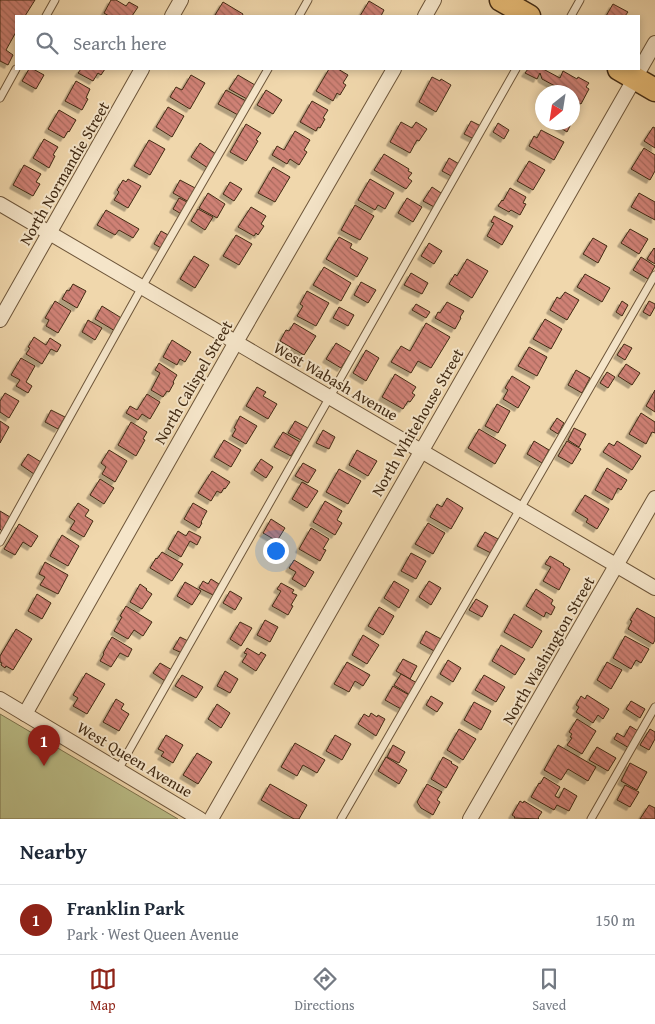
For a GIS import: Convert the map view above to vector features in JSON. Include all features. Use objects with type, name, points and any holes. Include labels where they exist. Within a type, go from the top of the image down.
[{"type":"main road","points":[[501,0],[526,15]]},
{"type":"main road","points":[[627,73],[655,90]]},
{"type":"street","points":[[173,15],[181,0]]},
{"type":"street","points":[[426,15],[434,0]]},
{"type":"street","name":"North Whitehouse Street","points":[[640,59],[655,43]]},
{"type":"street","name":"North Normandie Street","points":[[0,320],[141,70]]},
{"type":"street","name":"North Calispel Street","points":[[25,714],[236,342],[393,70]]},
{"type":"street","name":"North Whitehouse Street","points":[[211,819],[421,450],[627,73]]},
{"type":"street","name":"West Wabash Avenue","points":[[0,204],[655,588]]},
{"type":"street","name":"North Washington Street","points":[[470,819],[655,498]]},
{"type":"street","name":"West Queen Avenue","points":[[0,699],[200,819]]},
{"type":"lane","points":[[47,15],[55,0]]},
{"type":"lane","points":[[300,15],[308,0]]},
{"type":"lane","points":[[572,15],[580,0]]},
{"type":"lane","points":[[0,98],[15,70]]},
{"type":"lane","points":[[0,542],[142,287],[267,70]]},
{"type":"lane","points":[[118,770],[515,70]]},
{"type":"lane","points":[[341,819],[655,275]]},
{"type":"lane","points":[[591,819],[655,707]]},
{"type":"green space","points":[[0,714],[178,819],[0,819]]},
{"type":"building","points":[[0,0],[35,0],[26,15],[15,15],[15,34],[6,50],[13,55],[8,65],[0,61]]},
{"type":"building","points":[[111,0],[116,0],[126,6],[129,2],[138,7],[133,15],[107,15],[104,13]]},
{"type":"building","points":[[369,1],[384,10],[382,15],[361,15]]},
{"type":"building","points":[[223,2],[243,14],[242,15],[215,15]]},
{"type":"building","points":[[613,4],[628,12],[626,15],[607,15]]},
{"type":"building","points":[[28,70],[35,70],[44,75],[36,89],[22,81]]},
{"type":"building","points":[[80,70],[104,70],[101,75],[98,73],[93,81],[78,73]]},
{"type":"building","points":[[328,70],[340,70],[348,75],[343,83],[346,85],[340,95],[337,93],[333,101],[316,91]]},
{"type":"building","points":[[527,70],[545,70],[560,78],[563,71],[589,83],[586,87],[589,89],[581,104],[580,85],[553,85],[542,79],[540,73],[537,79],[525,73]]},
{"type":"building","points":[[191,75],[205,83],[190,109],[170,97],[176,87],[182,90]]},
{"type":"building","points":[[238,75],[255,85],[247,99],[229,89]]},
{"type":"building","points":[[432,77],[440,81],[441,79],[451,85],[436,112],[419,102]]},
{"type":"building","points":[[76,81],[90,89],[86,98],[88,99],[82,110],[65,101]]},
{"type":"building","points":[[226,90],[246,101],[238,115],[218,104]]},
{"type":"building","points":[[266,90],[282,100],[273,114],[257,105]]},
{"type":"building","points":[[312,101],[328,110],[320,128],[318,127],[316,131],[300,122]]},
{"type":"building","points":[[168,107],[184,116],[172,137],[156,127]]},
{"type":"building","points":[[59,110],[76,120],[64,138],[48,129]]},
{"type":"building","points":[[471,121],[481,126],[474,139],[464,134]]},
{"type":"building","points":[[401,122],[412,128],[416,122],[427,129],[419,141],[417,140],[410,153],[390,142]]},
{"type":"building","points":[[498,123],[509,130],[504,139],[493,132]]},
{"type":"building","points":[[246,124],[261,133],[246,161],[230,152]]},
{"type":"building","points":[[653,127],[655,128],[655,148],[644,141]]},
{"type":"building","points":[[541,130],[564,142],[554,160],[529,146],[534,136],[537,138]]},
{"type":"building","points":[[295,131],[310,140],[304,150],[307,152],[299,165],[290,159],[287,164],[272,155],[277,146],[284,150]]},
{"type":"building","points":[[44,139],[58,147],[49,168],[33,158]]},
{"type":"building","points":[[149,140],[165,149],[150,175],[134,166]]},
{"type":"building","points":[[200,143],[216,154],[208,168],[191,157]]},
{"type":"building","points":[[644,148],[655,155],[655,171],[650,180],[631,169]]},
{"type":"building","points":[[384,154],[409,169],[408,171],[412,173],[408,178],[412,181],[406,189],[374,170]]},
{"type":"building","points":[[449,158],[461,165],[453,177],[442,171]]},
{"type":"building","points":[[529,161],[545,170],[533,190],[517,181]]},
{"type":"building","points":[[24,165],[41,174],[36,182],[40,184],[33,196],[13,185]]},
{"type":"building","points":[[273,167],[290,177],[275,202],[258,193]]},
{"type":"building","points":[[128,179],[141,186],[128,208],[114,200],[123,180],[126,182]]},
{"type":"building","points":[[370,179],[394,193],[385,209],[378,205],[375,210],[358,200]]},
{"type":"building","points":[[180,180],[197,189],[189,202],[173,193]]},
{"type":"building","points":[[230,182],[242,189],[234,201],[223,194]]},
{"type":"building","points":[[432,187],[444,195],[436,208],[423,201]]},
{"type":"building","points":[[510,188],[526,197],[523,203],[526,204],[520,215],[498,206]]},
{"type":"building","points":[[208,193],[225,204],[217,218],[199,208]]},
{"type":"building","points":[[639,193],[655,202],[655,220],[631,207]]},
{"type":"building","points":[[179,198],[189,203],[183,215],[173,209]]},
{"type":"building","points":[[407,198],[422,207],[413,222],[398,213]]},
{"type":"building","points":[[355,205],[374,216],[360,240],[341,230]]},
{"type":"building","points":[[251,207],[266,216],[261,224],[264,226],[258,235],[256,233],[254,236],[238,227]]},
{"type":"building","points":[[198,209],[213,217],[205,230],[191,221]]},
{"type":"building","points":[[106,210],[139,229],[133,238],[119,230],[115,235],[97,225]]},
{"type":"building","points":[[494,216],[513,226],[502,245],[487,236],[494,223],[491,222]]},
{"type":"building","points":[[630,229],[648,239],[639,254],[621,243]]},
{"type":"building","points":[[161,231],[170,236],[163,249],[154,244]]},
{"type":"building","points":[[236,235],[252,244],[239,265],[223,256]]},
{"type":"building","points":[[339,237],[352,244],[350,248],[368,258],[357,277],[326,259]]},
{"type":"building","points":[[593,238],[607,246],[598,263],[583,254]]},
{"type":"building","points":[[429,243],[442,251],[434,264],[421,256]]},
{"type":"building","points":[[655,249],[655,264],[647,259]]},
{"type":"building","points":[[194,256],[209,265],[195,288],[180,279]]},
{"type":"building","points":[[641,257],[655,266],[648,279],[633,270]]},
{"type":"building","points":[[467,259],[488,271],[472,298],[449,284],[455,274],[457,276]]},
{"type":"building","points":[[324,267],[351,283],[341,301],[313,285]]},
{"type":"building","points":[[411,273],[428,283],[422,294],[404,285]]},
{"type":"building","points":[[585,274],[610,288],[602,302],[577,287]]},
{"type":"building","points":[[361,282],[376,290],[368,303],[354,295]]},
{"type":"building","points":[[73,284],[86,291],[77,308],[62,299]]},
{"type":"building","points":[[307,291],[329,303],[316,326],[297,316],[303,306],[300,304]]},
{"type":"building","points":[[565,292],[579,300],[567,320],[550,310],[557,297],[560,299]]},
{"type":"building","points":[[55,301],[71,311],[58,333],[46,326],[49,320],[45,318]]},
{"type":"building","points":[[622,301],[628,305],[622,316],[616,312]]},
{"type":"building","points":[[649,301],[655,304],[650,316],[643,312]]},
{"type":"building","points":[[447,302],[464,311],[455,329],[435,318]]},
{"type":"building","points":[[416,304],[430,312],[426,318],[412,310]]},
{"type":"building","points":[[102,306],[123,319],[115,331],[95,319]]},
{"type":"building","points":[[339,307],[354,315],[348,326],[333,318]]},
{"type":"building","points":[[545,319],[562,329],[551,349],[533,339]]},
{"type":"building","points":[[88,320],[102,328],[95,340],[82,332]]},
{"type":"building","points":[[294,323],[316,336],[304,355],[280,341],[286,330],[289,331]]},
{"type":"building","points":[[426,323],[450,337],[431,368],[418,361],[411,373],[391,362],[401,346],[410,351]]},
{"type":"building","points":[[34,337],[46,345],[50,338],[61,345],[57,352],[51,349],[42,364],[26,354]]},
{"type":"building","points":[[172,340],[191,352],[185,362],[180,359],[177,365],[163,357]]},
{"type":"building","points":[[336,343],[351,352],[341,368],[326,359]]},
{"type":"building","points":[[624,344],[632,348],[625,360],[617,355]]},
{"type":"building","points":[[529,347],[547,357],[537,376],[518,366]]},
{"type":"building","points":[[366,350],[379,358],[366,381],[353,373]]},
{"type":"building","points":[[21,358],[35,366],[26,382],[32,386],[28,393],[16,386],[20,380],[11,375]]},
{"type":"building","points":[[159,363],[177,375],[169,392],[167,391],[163,397],[151,390],[160,373],[155,370]]},
{"type":"building","points":[[626,364],[640,373],[632,385],[618,376]]},
{"type":"building","points":[[576,370],[590,378],[582,393],[568,385]]},
{"type":"building","points":[[607,372],[615,377],[608,388],[600,383]]},
{"type":"building","points":[[395,374],[416,387],[412,393],[415,395],[403,409],[382,397]]},
{"type":"building","points":[[512,376],[530,387],[518,408],[503,399],[508,390],[505,388]]},
{"type":"building","points":[[257,387],[266,392],[263,396],[277,404],[268,419],[246,406]]},
{"type":"building","points":[[655,390],[655,412],[646,406]]},
{"type":"building","points":[[5,393],[19,401],[9,418],[0,412],[0,401]]},
{"type":"building","points":[[147,394],[160,402],[150,419],[142,414],[138,420],[126,413],[130,406],[137,410]]},
{"type":"building","points":[[497,404],[510,411],[498,433],[485,426]]},
{"type":"building","points":[[51,410],[65,417],[58,429],[45,422]]},
{"type":"building","points":[[641,413],[655,422],[655,433],[652,432],[646,444],[629,434]]},
{"type":"building","points":[[240,416],[257,426],[246,444],[232,436]]},
{"type":"building","points":[[557,418],[564,423],[558,434],[550,429]]},
{"type":"building","points":[[0,421],[9,427],[0,443]]},
{"type":"building","points":[[295,421],[308,428],[301,440],[288,433]]},
{"type":"building","points":[[131,422],[147,432],[143,439],[145,440],[136,456],[118,445]]},
{"type":"building","points":[[574,428],[586,434],[579,447],[568,440]]},
{"type":"building","points":[[479,429],[506,445],[495,464],[468,448]]},
{"type":"building","points":[[323,430],[335,437],[329,449],[316,443]]},
{"type":"building","points":[[283,432],[300,442],[291,456],[274,447]]},
{"type":"building","points":[[224,440],[241,450],[231,467],[214,457]]},
{"type":"building","points":[[534,441],[549,450],[542,463],[527,454]]},
{"type":"building","points":[[567,441],[581,449],[572,464],[558,456]]},
{"type":"building","points":[[617,441],[641,456],[632,470],[603,452],[609,443],[614,446]]},
{"type":"building","points":[[109,450],[127,461],[115,482],[102,474],[106,467],[101,463]]},
{"type":"building","points":[[357,450],[377,461],[368,476],[349,465]]},
{"type":"building","points":[[28,454],[41,462],[34,474],[21,465]]},
{"type":"building","points":[[261,459],[273,467],[266,478],[254,470]]},
{"type":"building","points":[[303,463],[316,470],[308,483],[295,476]]},
{"type":"building","points":[[607,468],[627,480],[621,490],[618,488],[612,500],[595,490]]},
{"type":"building","points":[[339,469],[361,481],[348,504],[326,492]]},
{"type":"building","points":[[212,471],[230,482],[221,493],[217,491],[211,501],[198,493]]},
{"type":"building","points":[[100,479],[114,488],[104,504],[90,495]]},
{"type":"building","points":[[302,482],[318,491],[307,508],[292,499]]},
{"type":"building","points":[[585,495],[609,509],[597,529],[586,522],[588,519],[575,511]]},
{"type":"building","points":[[447,498],[463,508],[451,529],[430,517],[437,504],[442,507]]},
{"type":"building","points":[[325,501],[342,511],[337,520],[342,523],[335,535],[313,522]]},
{"type":"building","points":[[78,503],[89,510],[85,516],[93,521],[84,537],[70,529],[75,521],[69,517]]},
{"type":"building","points":[[193,503],[207,511],[199,528],[184,519]]},
{"type":"building","points":[[0,511],[10,517],[2,531],[0,529]]},
{"type":"building","points":[[271,519],[285,528],[277,541],[263,533]]},
{"type":"building","points":[[428,523],[445,533],[433,554],[415,544]]},
{"type":"building","points":[[19,524],[38,536],[31,547],[23,542],[15,555],[4,549]]},
{"type":"building","points":[[311,528],[329,539],[323,549],[326,550],[320,561],[299,549]]},
{"type":"building","points":[[178,531],[186,536],[189,531],[201,537],[197,545],[190,541],[181,557],[168,549]]},
{"type":"building","points":[[485,532],[498,539],[491,553],[477,546]]},
{"type":"building","points":[[62,535],[79,546],[68,566],[50,556]]},
{"type":"building","points":[[162,552],[183,564],[172,581],[150,568]]},
{"type":"building","points":[[411,553],[426,561],[416,579],[401,571]]},
{"type":"building","points":[[550,556],[570,569],[559,590],[543,581],[551,567],[545,564]]},
{"type":"building","points":[[294,560],[314,572],[305,587],[292,579],[296,572],[289,568]]},
{"type":"building","points":[[45,562],[68,575],[58,594],[40,585],[45,577],[39,574]]},
{"type":"building","points":[[211,579],[219,584],[213,595],[199,588],[203,581],[208,584]]},
{"type":"building","points":[[394,581],[409,590],[399,608],[384,598]]},
{"type":"building","points":[[429,581],[441,588],[431,605],[419,597]]},
{"type":"building","points":[[185,582],[201,591],[192,605],[177,596]]},
{"type":"building","points":[[281,583],[294,590],[292,593],[297,595],[288,615],[272,606],[281,591],[277,589]]},
{"type":"building","points":[[140,584],[152,594],[142,609],[130,602]]},
{"type":"building","points":[[536,589],[553,600],[551,604],[555,607],[551,615],[546,612],[544,617],[526,606]]},
{"type":"building","points":[[230,591],[242,598],[235,610],[223,603]]},
{"type":"building","points":[[37,594],[51,603],[42,619],[28,611]]},
{"type":"building","points":[[476,599],[488,606],[482,617],[469,610]]},
{"type":"building","points":[[126,606],[152,622],[143,636],[134,630],[128,639],[114,631]]},
{"type":"building","points":[[379,607],[394,616],[383,635],[368,626]]},
{"type":"building","points":[[637,608],[655,618],[655,640],[653,644],[628,629],[632,621],[630,620]]},
{"type":"building","points":[[514,614],[542,631],[532,648],[504,632]]},
{"type":"building","points":[[265,620],[278,627],[270,642],[257,635]]},
{"type":"building","points":[[240,622],[252,628],[241,646],[230,639]]},
{"type":"building","points":[[16,629],[32,639],[13,670],[1,665],[0,656]]},
{"type":"building","points":[[426,631],[441,639],[434,651],[420,643]]},
{"type":"building","points":[[363,635],[379,645],[367,664],[352,655]]},
{"type":"building","points":[[625,636],[649,649],[641,663],[636,660],[631,669],[613,658]]},
{"type":"building","points":[[112,637],[132,649],[128,657],[120,653],[111,667],[100,661]]},
{"type":"building","points":[[180,637],[188,641],[182,653],[173,649]]},
{"type":"building","points":[[501,645],[525,659],[515,675],[492,661]]},
{"type":"building","points":[[247,648],[259,655],[261,652],[266,655],[256,671],[242,662],[247,654],[244,653]]},
{"type":"building","points":[[403,659],[417,666],[410,679],[396,671]]},
{"type":"building","points":[[448,660],[461,668],[453,682],[440,674]]},
{"type":"building","points":[[347,662],[370,675],[363,686],[355,681],[349,692],[334,684]]},
{"type":"building","points":[[607,662],[622,670],[611,689],[597,680]]},
{"type":"building","points":[[160,663],[172,670],[165,681],[153,673]]},
{"type":"building","points":[[225,671],[238,679],[230,693],[217,686]]},
{"type":"building","points":[[86,673],[105,684],[87,714],[73,706],[78,698],[73,695]]},
{"type":"building","points":[[401,674],[417,683],[410,695],[394,685]]},
{"type":"building","points":[[182,675],[203,687],[196,698],[175,686]]},
{"type":"building","points":[[484,675],[505,687],[496,702],[475,690]]},
{"type":"building","points":[[393,686],[409,695],[401,709],[385,700]]},
{"type":"building","points":[[587,695],[609,709],[603,719],[598,715],[593,723],[576,712],[579,707],[576,705],[581,696],[585,699]]},
{"type":"building","points":[[431,696],[443,703],[437,712],[426,705]]},
{"type":"building","points":[[116,699],[124,704],[121,709],[129,714],[119,731],[103,722]]},
{"type":"building","points":[[631,701],[645,709],[640,718],[626,709]]},
{"type":"building","points":[[474,702],[491,711],[481,730],[464,720]]},
{"type":"building","points":[[217,704],[230,713],[221,728],[208,719]]},
{"type":"building","points":[[371,713],[385,719],[376,736],[358,724],[364,714],[369,717]]},
{"type":"building","points":[[577,719],[596,731],[582,754],[567,745],[572,738],[570,737],[572,734],[569,732]]},
{"type":"building","points":[[630,726],[638,731],[629,748],[614,739],[617,733],[624,737]]},
{"type":"building","points":[[459,729],[476,739],[463,760],[447,750]]},
{"type":"building","points":[[650,729],[655,732],[655,739],[649,750],[640,745]]},
{"type":"building","points":[[166,735],[183,745],[173,763],[161,756],[164,752],[158,749]]},
{"type":"building","points":[[335,735],[351,744],[342,760],[326,751]]},
{"type":"building","points":[[295,743],[325,760],[317,773],[303,765],[297,776],[281,767]]},
{"type":"building","points":[[393,745],[405,752],[399,763],[387,757]]},
{"type":"building","points":[[558,745],[596,767],[588,781],[568,769],[561,780],[544,770]]},
{"type":"building","points":[[597,747],[616,758],[608,771],[589,760]]},
{"type":"building","points":[[197,753],[212,762],[198,784],[183,775]]},
{"type":"building","points":[[386,757],[407,770],[399,784],[378,771]]},
{"type":"building","points":[[443,757],[458,767],[446,788],[431,779]]},
{"type":"building","points":[[630,763],[647,772],[637,790],[621,781]]},
{"type":"building","points":[[544,777],[560,787],[555,796],[559,798],[564,788],[577,796],[569,811],[557,805],[554,810],[531,797]]},
{"type":"building","points":[[270,784],[307,805],[299,819],[294,819],[261,800]]},
{"type":"building","points":[[427,784],[442,792],[437,800],[440,802],[433,815],[421,808],[417,802]]},
{"type":"building","points":[[625,785],[639,792],[630,807],[617,800]]},
{"type":"building","points":[[520,801],[523,803],[524,801],[542,812],[539,819],[514,818],[512,815]]},
{"type":"building","points":[[649,805],[655,808],[655,819],[640,819]]},
{"type":"place","name":"Franklin Park","points":[[44,766]]}]
